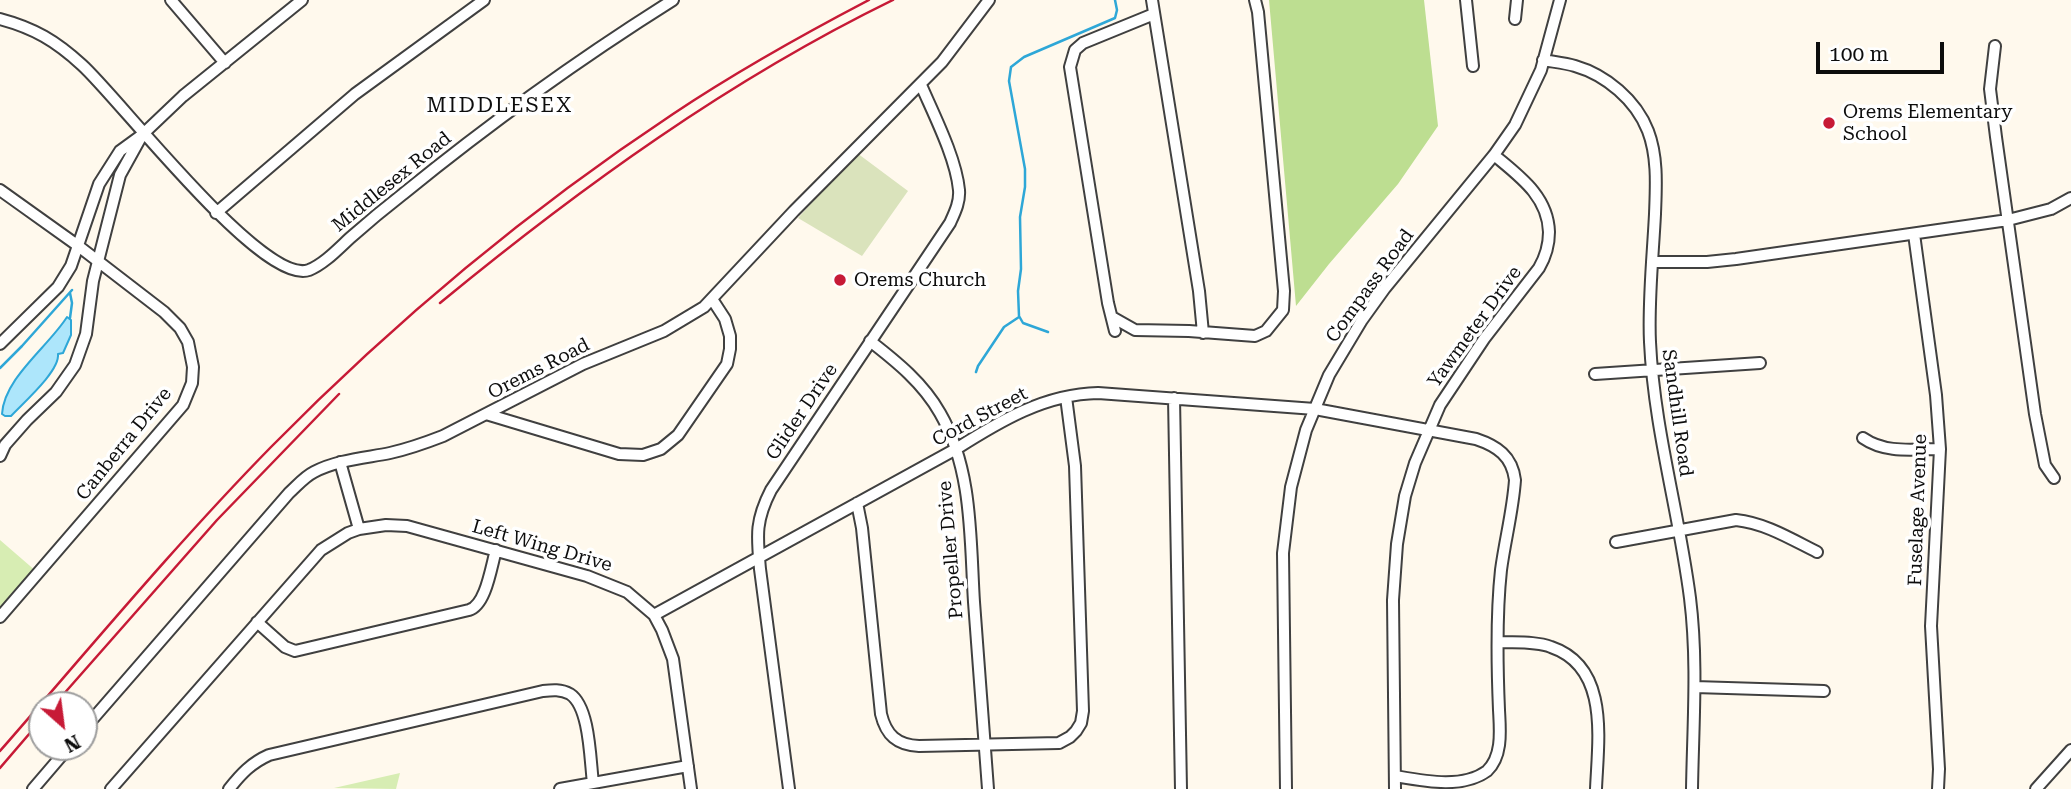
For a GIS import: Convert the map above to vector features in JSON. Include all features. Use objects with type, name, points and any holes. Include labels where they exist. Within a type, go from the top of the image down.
[{"type":"street","points":[[171,0],[225,63]]},
{"type":"street","points":[[0,344],[58,288],[71,266],[96,192],[120,151],[143,134],[183,96],[302,0]]},
{"type":"street","points":[[0,19],[27,26],[47,37],[91,74],[216,213],[355,94],[484,0]]},
{"type":"street","points":[[650,0],[656,10]]},
{"type":"street","name":"Middlesex Road","points":[[216,213],[268,255],[293,269],[304,271],[322,262],[401,195],[514,108],[673,0]]},
{"type":"street","name":"Orems Road","points":[[98,713],[289,493],[314,472],[340,462],[390,453],[423,443],[583,364],[664,331],[691,316],[712,299],[794,211],[921,85],[989,0]]},
{"type":"street","points":[[1152,0],[1199,291],[1203,333]]},
{"type":"street","points":[[1112,317],[1135,330],[1247,336],[1261,335],[1277,320],[1283,310],[1285,301],[1255,0]]},
{"type":"street","points":[[1466,0],[1473,66]]},
{"type":"street","points":[[1515,19],[1517,0]]},
{"type":"street","name":"Compass Road","points":[[1286,789],[1283,553],[1294,468],[1303,439],[1329,375],[1362,320],[1515,125],[1544,60],[1560,0]]},
{"type":"street","points":[[1115,331],[1108,303],[1070,67],[1075,50],[1083,43],[1154,14]]},
{"type":"street","points":[[1995,46],[1990,89],[2039,440],[2045,465],[2054,478]]},
{"type":"street","name":"Sandhill Road","points":[[1544,60],[1575,66],[1611,84],[1634,107],[1647,129],[1653,148],[1656,168],[1650,339],[1654,397],[1691,601],[1695,645],[1692,789]]},
{"type":"street","name":"Glider Drive","points":[[789,789],[757,527],[771,490],[950,223],[957,208],[959,191],[953,165],[921,85]]},
{"type":"street","points":[[0,456],[5,445],[56,392],[75,365],[86,334],[93,281],[120,176],[143,134]]},
{"type":"street","name":"Yawmeter Drive","points":[[1395,789],[1392,643],[1395,568],[1405,496],[1415,463],[1440,405],[1484,339],[1539,268],[1545,259],[1548,246],[1548,222],[1541,200],[1533,189],[1494,155]]},
{"type":"street","name":"Canberra Drive","points":[[0,190],[78,245],[164,312],[180,328],[192,356],[192,383],[183,405],[0,617]]},
{"type":"street","points":[[1653,262],[1736,259],[2008,220],[2051,209],[2071,198]]},
{"type":"street","name":"Fuselage Avenue","points":[[1914,234],[1936,395],[1940,449],[1931,626],[1938,789]]},
{"type":"street","points":[[486,414],[619,453],[643,455],[661,449],[678,435],[727,364],[730,336],[725,319],[712,299]]},
{"type":"street","name":"Propeller Drive","points":[[870,341],[906,370],[927,393],[941,415],[956,449],[964,478],[988,789]]},
{"type":"street","points":[[1595,374],[1760,363]]},
{"type":"street","name":"Cord Street","points":[[654,615],[1019,412],[1066,397],[1098,393],[1315,409],[1491,444],[1506,456],[1513,468],[1515,480],[1501,570],[1498,642]]},
{"type":"street","points":[[857,503],[862,528],[881,713],[885,728],[895,740],[907,745],[1059,743],[1076,731],[1082,717],[1076,476],[1066,397]]},
{"type":"street","points":[[1174,398],[1181,789]]},
{"type":"street","points":[[1863,438],[1874,446],[1885,448],[1940,449]]},
{"type":"street","points":[[111,789],[321,550],[359,528],[340,462]]},
{"type":"street","points":[[1616,542],[1678,529],[1746,521],[1817,552]]},
{"type":"street","name":"Left Wing Drive","points":[[359,528],[407,526],[605,582],[627,592],[654,615],[673,659],[691,789]]},
{"type":"street","points":[[257,622],[285,648],[295,651],[474,609],[481,601],[496,550]]},
{"type":"street","points":[[1395,776],[1459,784],[1477,778],[1490,768],[1500,740],[1498,642],[1535,643],[1551,647],[1567,656],[1584,672],[1593,689],[1597,705],[1596,789]]},
{"type":"street","points":[[1695,687],[1824,691]]},
{"type":"street","points":[[229,789],[248,767],[269,755],[554,690],[571,695],[582,709],[593,783]]},
{"type":"street","points":[[2036,789],[2071,750]]},
{"type":"street","points":[[33,789],[57,761]]},
{"type":"street","points":[[560,789],[688,766]]},
{"type":"green space","points":[[1269,0],[1424,0],[1438,126],[1398,184],[1296,306]]},
{"type":"green space","points":[[857,153],[908,191],[862,256],[798,218]]},
{"type":"green space","points":[[0,540],[37,572],[0,612]]},
{"type":"green space","points":[[400,773],[396,789],[334,788]]},
{"type":"water","points":[[67,317],[71,320],[71,335],[63,353],[58,354],[53,369],[11,416],[5,416],[2,414],[5,401],[18,375]]},
{"type":"waterway","points":[[1048,332],[1023,323],[1019,316],[1020,217],[1025,169],[1009,81],[1011,67],[1024,57],[1115,18],[1115,0]]},
{"type":"waterway","points":[[0,368],[72,290]]},
{"type":"waterway","points":[[70,293],[70,318]]},
{"type":"waterway","points":[[976,372],[1004,327],[1019,317]]},
{"type":"railway","points":[[0,751],[201,521],[317,401],[414,312],[514,229],[619,151],[745,69],[869,0]]},
{"type":"railway","points":[[440,303],[547,218],[658,138],[773,65],[893,0]]},
{"type":"railway","points":[[66,691],[217,520],[339,394]]},
{"type":"railway","points":[[0,768],[28,735]]},
{"type":"place","name":"Orems Elementary School","points":[[1829,123]]},
{"type":"place","name":"Orems Church","points":[[840,280]]},
{"type":"district","name":"MIDDLESEX","points":[[500,106]]}]
